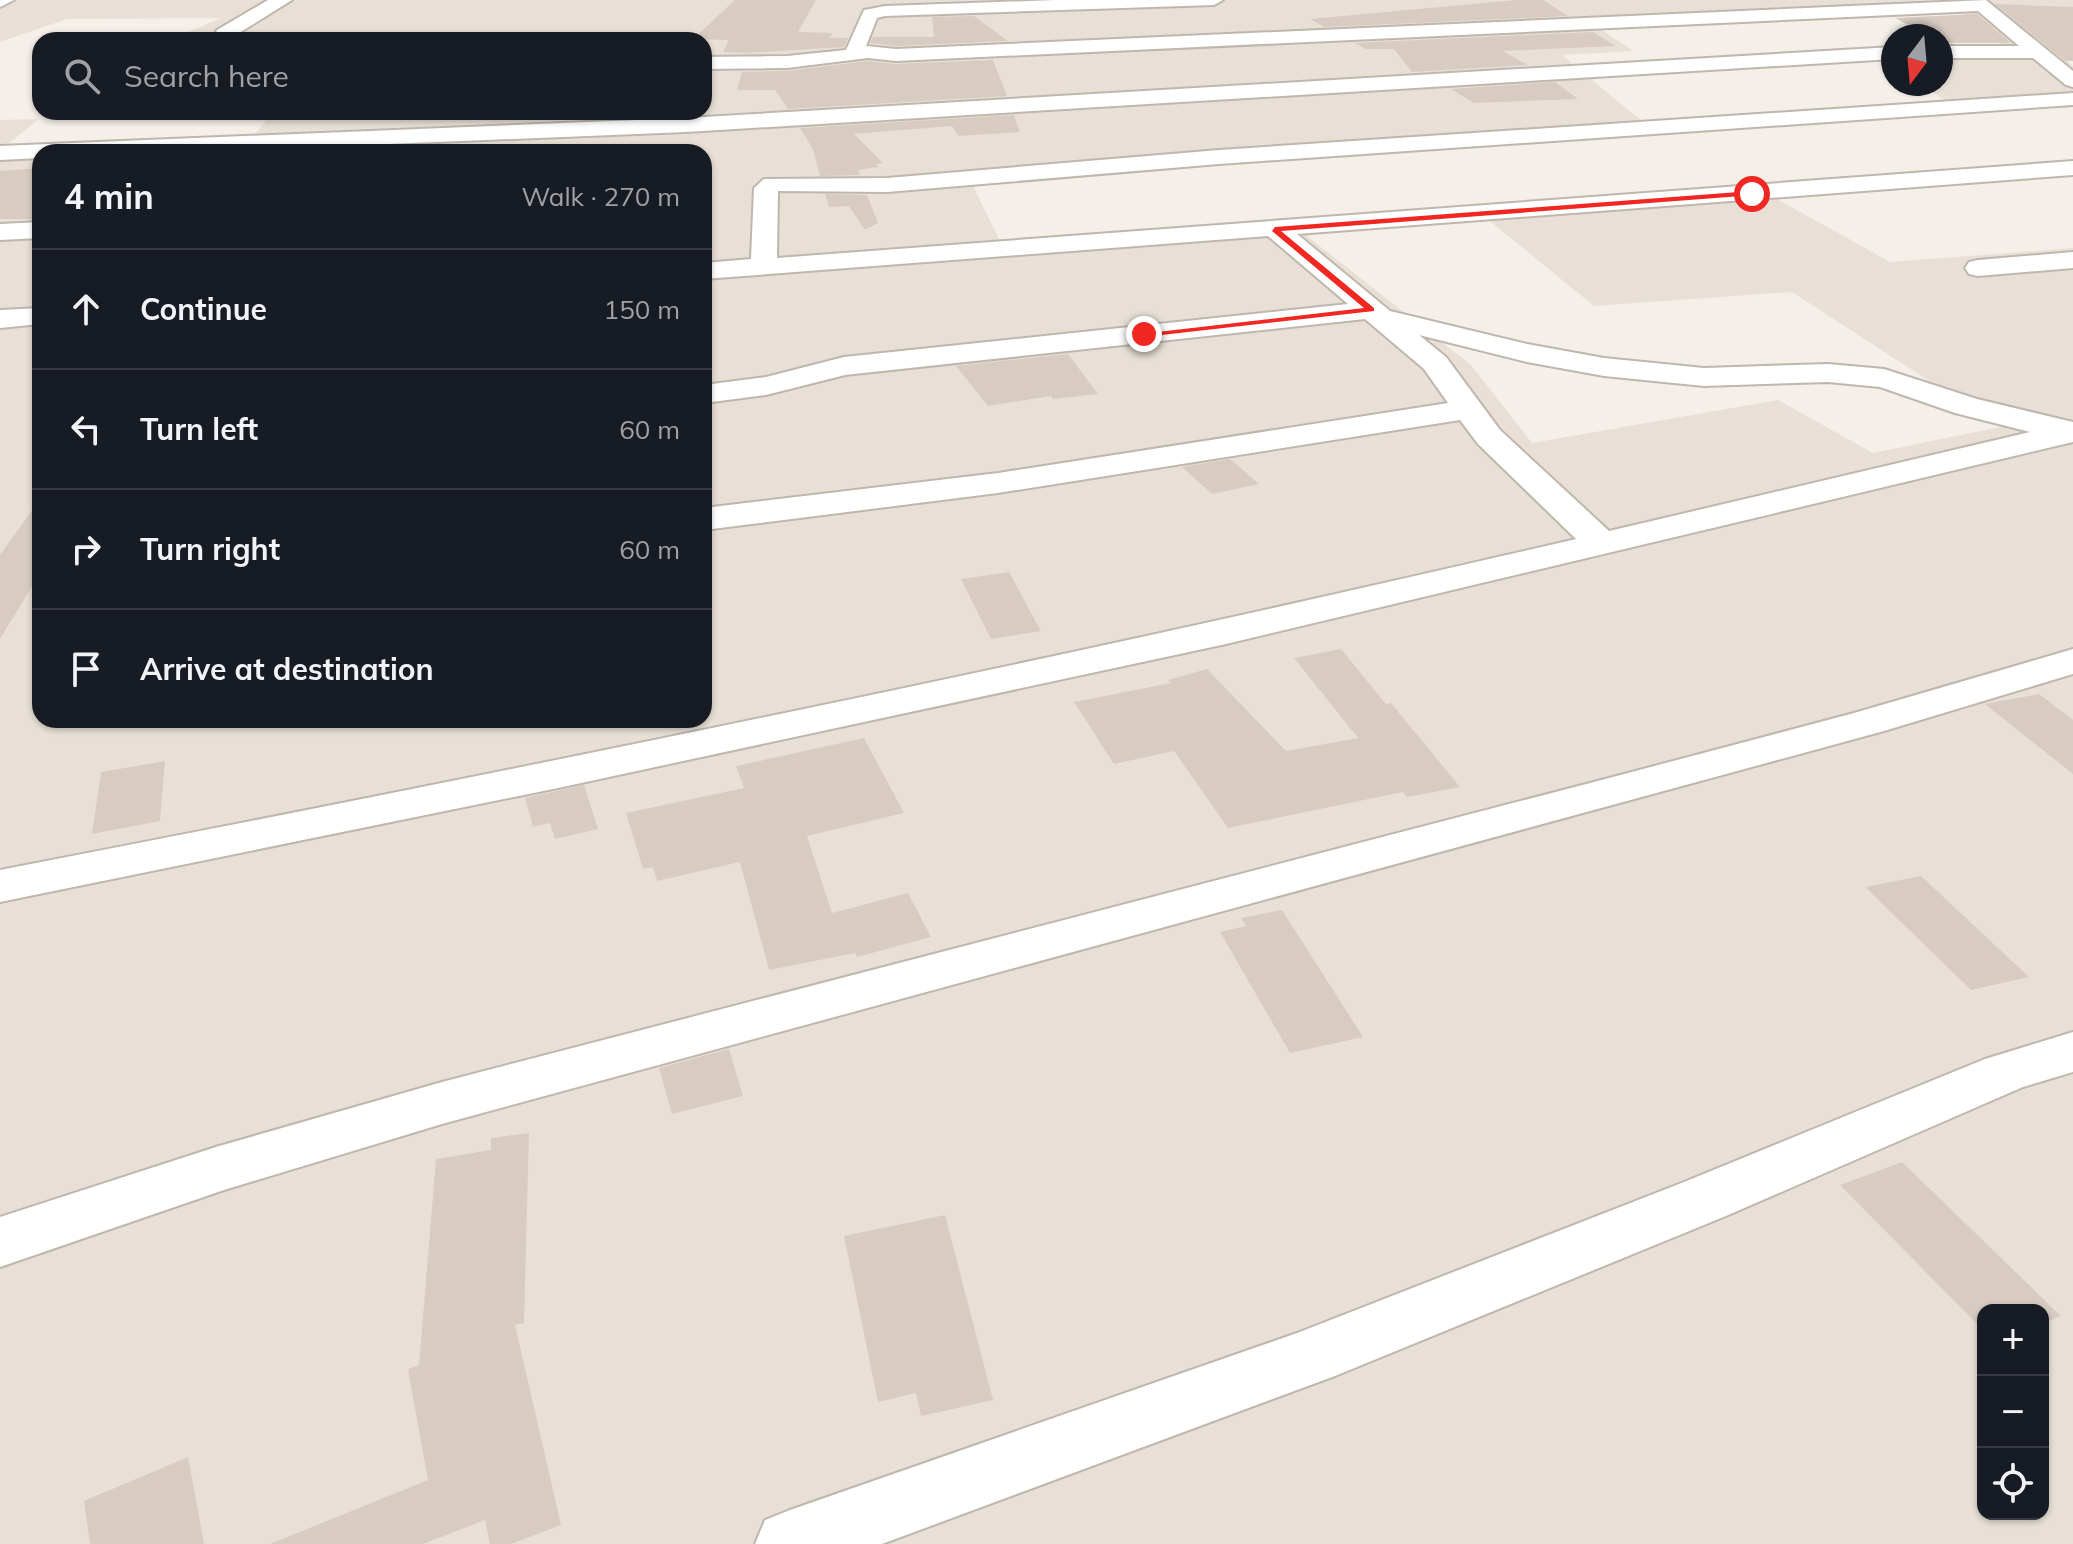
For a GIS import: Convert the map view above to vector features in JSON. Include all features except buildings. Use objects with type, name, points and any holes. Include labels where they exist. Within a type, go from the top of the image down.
[{"type":"street","points":[[227,32],[259,10],[283,0]]},
{"type":"street","points":[[861,54],[855,51],[866,20],[876,12],[1214,0]]},
{"type":"street","points":[[712,63],[787,62],[861,54],[896,55],[1978,3],[2073,81]]},
{"type":"street","points":[[1953,52],[2036,52]]},
{"type":"street","points":[[220,144],[686,125],[1881,54]]},
{"type":"street","points":[[764,267],[766,188],[772,184],[887,185],[1190,159],[2073,99]]},
{"type":"street","points":[[0,153],[32,152]]},
{"type":"street","points":[[712,270],[2073,168]]},
{"type":"street","points":[[1275,229],[1435,363],[1489,437],[1601,543]]},
{"type":"street","points":[[0,232],[32,230]]},
{"type":"street","points":[[1978,268],[2073,260]]},
{"type":"street","points":[[712,393],[766,386],[844,366],[1376,314],[1538,356],[1635,370],[1704,377],[1828,373],[1884,378],[1966,406],[2070,432]]},
{"type":"street","points":[[0,319],[32,317]]},
{"type":"street","points":[[712,518],[998,483],[1470,409]]},
{"type":"street","points":[[0,886],[574,772],[1226,632],[2070,432]]},
{"type":"street","points":[[0,1242],[76,1214],[587,1063],[1855,726],[2073,661]]},
{"type":"street","points":[[790,1544],[1312,1356],[1705,1199],[2004,1073],[2073,1052]]},
{"type":"shaded area","points":[[0,0],[2073,0],[2073,58],[2063,58],[2073,66],[2073,102],[1963,110],[1939,96],[1953,96],[1953,48],[2005,47],[1963,10],[1599,28],[1633,51],[1562,55],[1656,133],[970,180],[1000,241],[1284,218],[1471,365],[1532,443],[1778,400],[1873,453],[2000,427],[1792,292],[1594,306],[1470,205],[1754,186],[1890,262],[2073,248],[2073,1544],[0,1544],[0,120],[38,120],[4,147],[32,146],[32,728],[712,728],[712,144],[110,144],[251,140],[266,120],[712,120],[712,32],[188,32],[222,18],[67,19],[0,42]]},
{"type":"route","points":[[1144,334],[1371,310],[1275,229],[1752,194]]}]
